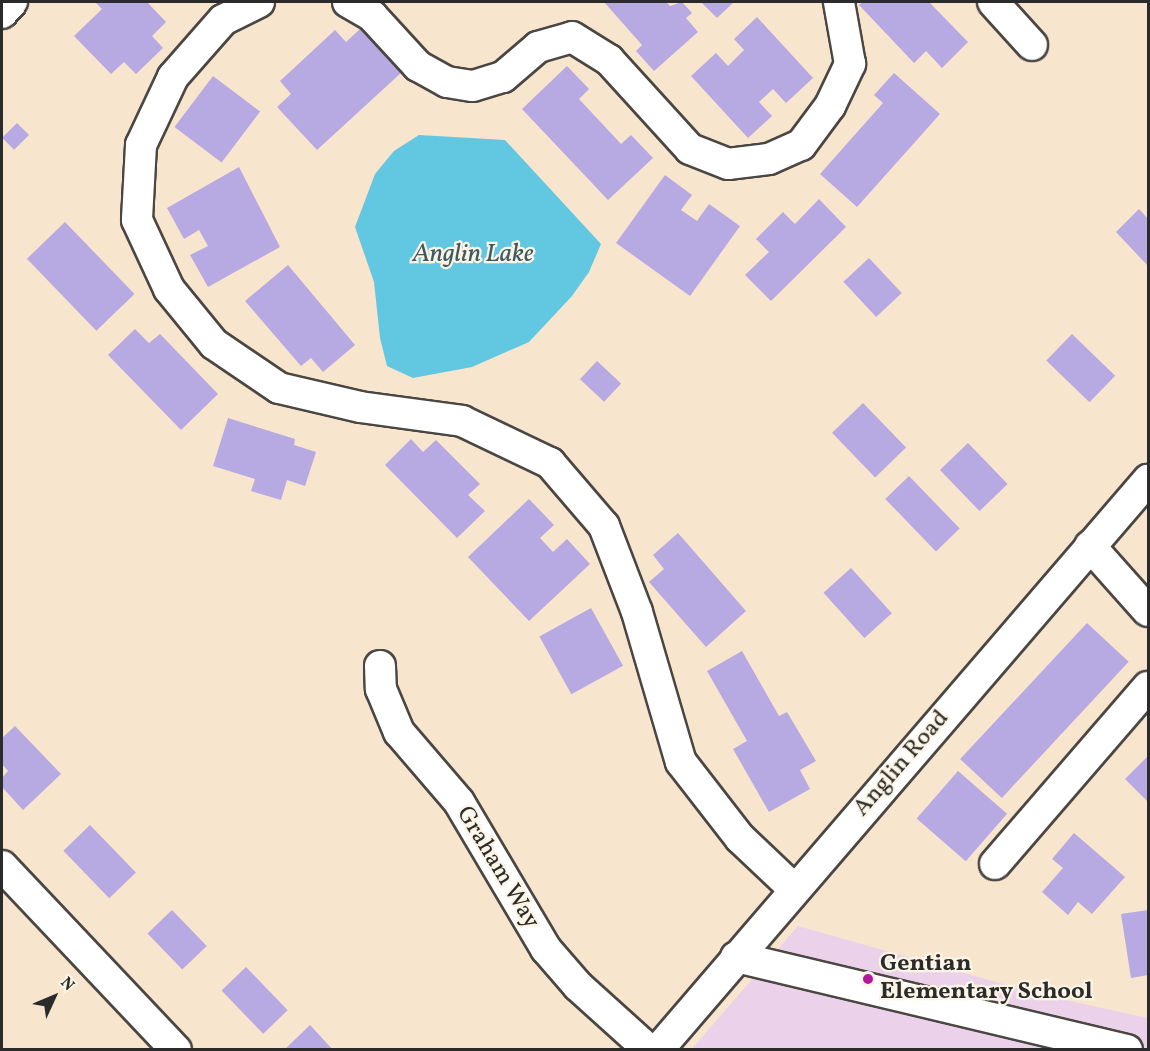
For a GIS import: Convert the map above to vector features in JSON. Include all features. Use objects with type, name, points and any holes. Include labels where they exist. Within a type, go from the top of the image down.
[{"type":"street","points":[[2,13],[12,2]]},
{"type":"street","points":[[259,2],[224,20],[173,77],[141,145],[137,220],[169,289],[214,344],[279,388],[360,407],[462,421],[550,463],[604,526],[637,612],[681,762],[740,838],[795,889]]},
{"type":"street","points":[[348,2],[372,16],[418,66],[447,82],[473,86],[503,77],[538,47],[572,38],[609,60],[690,149],[728,164],[769,159],[801,145],[830,106],[850,64],[839,2]]},
{"type":"street","points":[[993,2],[1032,45]]},
{"type":"street","name":"Anglin Road","points":[[658,1050],[1149,480]]},
{"type":"street","points":[[1090,546],[1149,612]]},
{"type":"street","name":"Graham Way","points":[[380,666],[381,689],[399,732],[459,802],[546,949],[578,986],[649,1050]]},
{"type":"street","points":[[995,864],[1149,687]]},
{"type":"street","points":[[2,866],[176,1050]]},
{"type":"street","points":[[736,957],[1127,1050]]},
{"type":"shaded area","name":"Gentian Elementary School","points":[[798,926],[1038,994],[1148,1018],[1148,1049],[691,1050]]},
{"type":"water","name":"Anglin Lake","points":[[419,135],[505,140],[601,244],[589,272],[572,296],[529,342],[472,367],[413,378],[387,366],[380,338],[374,282],[355,227],[375,174],[394,151]]},
{"type":"building","points":[[95,2],[147,2],[166,22],[152,36],[163,48],[136,74],[124,62],[111,74],[74,36],[102,9]]},
{"type":"building","points":[[604,2],[666,2],[670,6],[682,2],[692,13],[686,18],[698,32],[654,71],[636,51],[642,45]]},
{"type":"building","points":[[701,2],[734,2],[717,18]]},
{"type":"building","points":[[862,2],[929,2],[968,42],[942,68],[926,51],[914,63],[859,5]]},
{"type":"building","points":[[757,17],[813,78],[786,103],[773,89],[759,102],[772,116],[748,138],[691,76],[716,53],[728,66],[744,50],[734,39]]},
{"type":"building","points":[[361,28],[402,72],[317,150],[277,107],[291,94],[280,81],[335,30],[346,42]]},
{"type":"building","points":[[567,66],[589,89],[579,99],[621,144],[631,135],[653,158],[608,200],[522,109]]},
{"type":"building","points":[[894,73],[940,114],[857,207],[820,174],[883,103],[874,95]]},
{"type":"building","points":[[213,76],[260,112],[222,163],[174,127]]},
{"type":"building","points":[[17,123],[29,135],[14,150],[2,138]]},
{"type":"building","points":[[239,167],[280,247],[208,287],[190,255],[208,246],[199,230],[184,239],[167,208]]},
{"type":"building","points":[[665,175],[692,195],[681,210],[697,221],[709,204],[740,226],[690,296],[616,243]]},
{"type":"building","points":[[819,199],[846,227],[771,301],[745,275],[769,252],[756,239],[783,212],[795,224]]},
{"type":"building","points":[[1139,209],[1148,219],[1148,266],[1116,232]]},
{"type":"building","points":[[65,222],[134,294],[96,331],[27,259]]},
{"type":"building","points":[[869,258],[902,293],[876,317],[843,282]]},
{"type":"building","points":[[288,265],[355,345],[323,372],[311,358],[301,366],[245,301]]},
{"type":"building","points":[[135,329],[149,343],[160,334],[218,394],[181,430],[108,355]]},
{"type":"building","points":[[1072,334],[1115,376],[1089,402],[1046,361]]},
{"type":"building","points":[[597,361],[621,384],[604,402],[580,379]]},
{"type":"building","points":[[863,403],[906,448],[875,477],[832,433]]},
{"type":"building","points":[[228,418],[295,439],[294,445],[316,452],[305,486],[287,480],[281,500],[251,491],[255,479],[213,466]]},
{"type":"building","points":[[411,439],[423,452],[436,440],[480,484],[468,495],[485,511],[457,538],[385,465]]},
{"type":"building","points":[[968,443],[1008,484],[980,511],[940,470]]},
{"type":"building","points":[[909,476],[960,529],[936,551],[885,499]]},
{"type":"building","points":[[529,499],[554,525],[540,538],[553,552],[567,539],[590,564],[529,621],[468,557]]},
{"type":"building","points":[[678,533],[746,611],[706,647],[649,582],[664,569],[653,555]]},
{"type":"building","points":[[851,568],[892,613],[864,638],[824,593]]},
{"type":"building","points":[[591,608],[623,666],[571,694],[539,637]]},
{"type":"building","points":[[1087,623],[1129,662],[1002,798],[960,759]]},
{"type":"building","points":[[742,651],[779,716],[787,712],[816,761],[800,770],[810,789],[769,812],[733,749],[747,741],[707,671]]},
{"type":"building","points":[[15,726],[61,774],[23,810],[2,787],[2,778],[8,771],[2,764],[2,738]]},
{"type":"building","points":[[1148,756],[1148,802],[1125,779]]},
{"type":"building","points":[[958,771],[1007,814],[966,861],[917,819]]},
{"type":"building","points":[[90,825],[136,872],[109,898],[63,851]]},
{"type":"building","points":[[1074,833],[1125,877],[1092,914],[1078,902],[1068,915],[1042,892],[1063,868],[1052,859]]},
{"type":"building","points":[[172,910],[207,946],[182,970],[148,934]]},
{"type":"building","points":[[1148,910],[1148,975],[1131,978],[1121,914]]},
{"type":"building","points":[[246,967],[288,1010],[263,1034],[222,991]]},
{"type":"building","points":[[310,1025],[333,1050],[284,1050]]},
{"type":"place","name":"Gentian Elementary School","points":[[868,979]]}]
